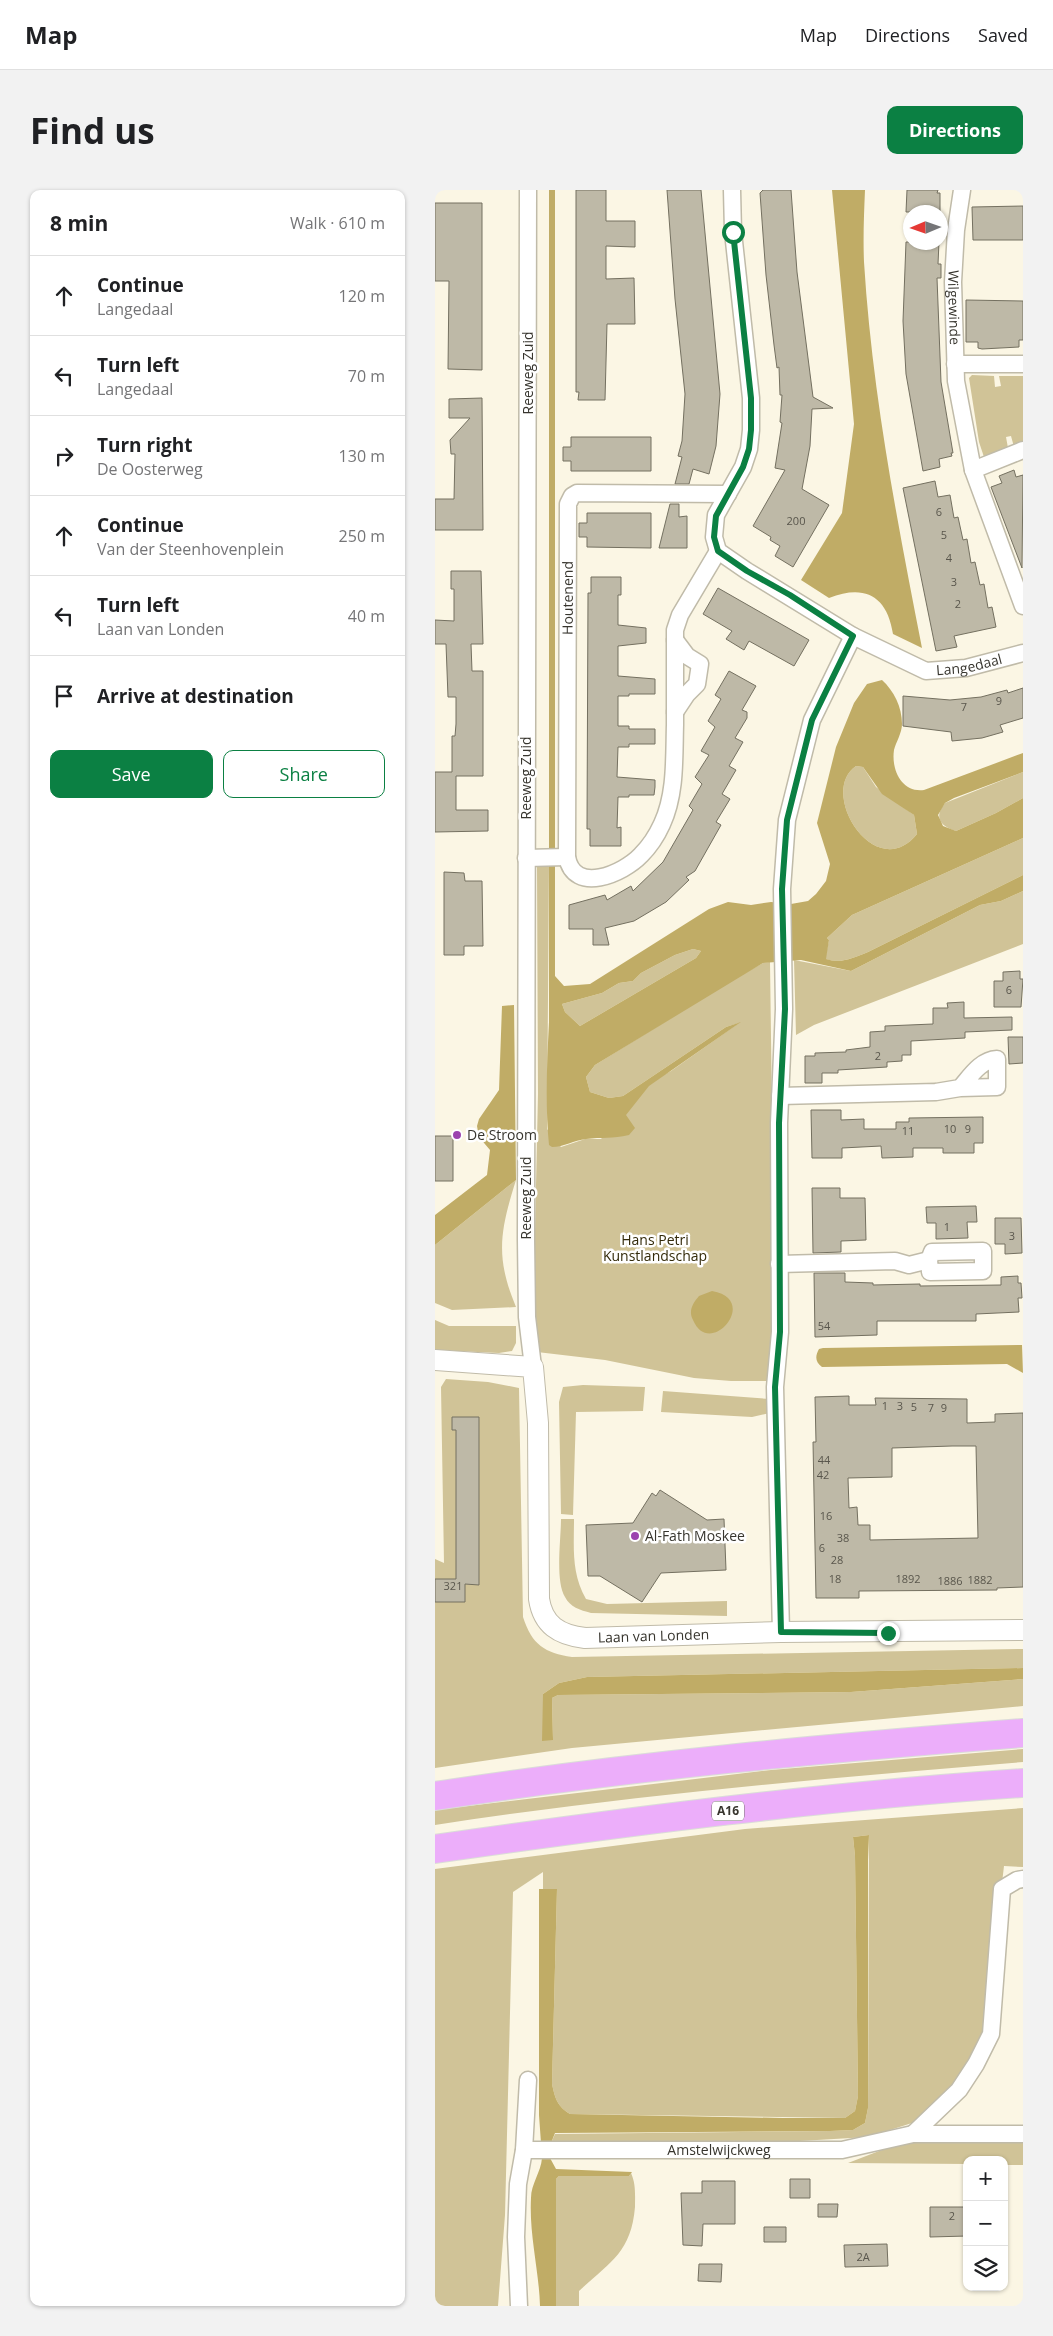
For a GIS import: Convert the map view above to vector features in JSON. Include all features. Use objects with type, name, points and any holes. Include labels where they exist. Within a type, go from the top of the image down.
[{"type":"highway","points":[[435,1796],[546,1779],[885,1744],[1023,1733]]},
{"type":"highway","name":"A16","points":[[435,1849],[582,1828],[899,1791],[1023,1783]]},
{"type":"street","name":"Reeweg Zuid","points":[[528,190],[533,858],[527,1317],[533,1367]]},
{"type":"street","points":[[533,858],[567,858],[569,866],[577,876],[589,879],[615,872],[640,857],[650,845],[663,823],[672,790],[675,712],[675,630],[680,615],[718,551],[713,526],[716,516],[743,467],[749,449],[751,398],[733,232],[732,190]]},
{"type":"street","name":"Wilgewinde","points":[[962,190],[956,230],[953,282],[956,382],[973,470],[1023,606]]},
{"type":"street","name":"Wilgewinde","points":[[955,364],[1023,364]]},
{"type":"street","points":[[973,470],[1023,450]]},
{"type":"street","name":"Houtenend","points":[[567,858],[568,504],[572,496],[577,493],[728,494]]},
{"type":"street","name":"Langedaal","points":[[718,551],[853,636],[926,671],[966,668],[1023,653]]},
{"type":"street","points":[[781,1632],[775,1387],[780,1332],[779,1264],[784,978],[782,889],[787,820],[812,720],[853,636]]},
{"type":"street","points":[[675,640],[687,656],[700,664],[697,684],[687,694],[675,712]]},
{"type":"street","points":[[781,1096],[936,1092],[959,1088]]},
{"type":"street","points":[[779,1264],[895,1261],[909,1265],[929,1260]]},
{"type":"street","points":[[435,1360],[533,1367]]},
{"type":"street","name":"Laan van Londen","points":[[533,1367],[538,1423],[539,1599],[541,1610],[552,1628],[568,1636],[585,1638],[781,1632],[1023,1630]]},
{"type":"street","points":[[913,2134],[959,2090],[976,2064],[991,2034],[1002,1889],[1017,1880],[1023,1880]]},
{"type":"street","points":[[519,2306],[518,2184],[524,2150],[528,2080]]},
{"type":"street","name":"Amstelwijckweg","points":[[524,2150],[843,2150],[913,2134],[1023,2134]]},
{"type":"green space","points":[[972,375],[994,376],[995,387],[1001,386],[999,376],[1023,376],[1023,442],[1014,447],[1011,436],[1006,437],[1008,448],[984,457],[979,442],[969,378]]},
{"type":"green space","points":[[856,766],[863,767],[876,787],[914,815],[917,834],[901,847],[885,849],[869,842],[857,829],[847,813],[843,795],[846,779]]},
{"type":"green space","points":[[1023,772],[1023,798],[996,813],[956,831],[950,829],[940,820],[940,812],[945,803]]},
{"type":"green space","points":[[1023,838],[1023,875],[868,952],[842,961],[825,959],[829,940],[827,938],[852,915]]},
{"type":"green space","name":"Hans Petri Kunstlandschap","points":[[537,867],[549,867],[547,1129],[561,1147],[585,1139],[601,1139],[650,1082],[671,1071],[739,1023],[726,1027],[623,1096],[609,1098],[590,1092],[586,1077],[595,1065],[734,979],[763,963],[770,962],[775,1336],[770,1381],[731,1381],[694,1378],[605,1360],[537,1352],[533,1322],[538,1094]]},
{"type":"green space","points":[[1023,891],[1023,944],[814,1025],[796,1035],[794,960],[851,971],[980,905],[1001,901]]},
{"type":"green space","points":[[693,949],[701,951],[696,958],[580,1026],[565,1012],[562,1004],[602,993],[619,983],[633,981],[641,973],[675,955]]},
{"type":"green space","points":[[516,1180],[506,1214],[502,1244],[505,1273],[516,1307],[452,1310],[435,1303],[435,1245]]},
{"type":"green space","points":[[435,1320],[449,1326],[516,1326],[516,1343],[512,1351],[499,1353],[435,1350]]},
{"type":"green space","points":[[446,1379],[488,1382],[519,1388],[523,1617],[535,1641],[547,1650],[572,1657],[1023,1649],[1023,1668],[587,1677],[559,1683],[543,1694],[553,1740],[552,1698],[558,1695],[851,1692],[1023,1679],[1023,1706],[572,1748],[435,1768],[435,1559],[444,1563],[441,1387]]},
{"type":"green space","points":[[583,1385],[645,1387],[643,1411],[576,1412],[573,1515],[561,1514],[559,1402],[563,1387]]},
{"type":"green space","points":[[663,1391],[770,1399],[770,1413],[752,1417],[661,1412]]},
{"type":"green space","points":[[561,1519],[574,1519],[576,1570],[586,1599],[607,1604],[727,1601],[727,1616],[591,1613],[576,1608],[565,1597],[560,1581]]},
{"type":"green space","points":[[1023,1749],[1023,1762],[655,1796],[435,1825],[435,1810],[771,1770]]},
{"type":"green space","points":[[1023,1808],[1023,1867],[1004,1866],[984,2036],[970,2063],[942,2099],[912,2123],[868,2137],[783,2142],[551,2143],[555,2134],[830,2131],[853,2130],[865,2123],[868,2108],[869,1835],[853,1837],[855,1856],[858,2096],[855,2111],[845,2118],[570,2114],[557,2101],[552,2084],[557,1889],[543,1889],[543,1872],[513,1892],[505,2215],[498,2306],[435,2306],[435,1869],[745,1829]]},
{"type":"green space","points":[[905,2141],[1023,2143],[1023,2165],[1008,2165],[1008,2156],[963,2156],[963,2164],[848,2163]]},
{"type":"green space","points":[[631,2173],[634,2185],[635,2207],[633,2223],[624,2246],[609,2264],[579,2291],[579,2306],[556,2306],[556,2179],[559,2176],[629,2176]]},
{"type":"shaded area","points":[[549,190],[555,190],[555,976],[564,986],[590,984],[709,909],[728,902],[751,905],[771,902],[791,904],[808,901],[816,894],[826,881],[830,864],[817,823],[836,747],[854,703],[867,684],[882,680],[894,694],[901,712],[902,727],[894,750],[894,765],[900,779],[910,788],[924,790],[1023,753],[1023,772],[954,798],[945,803],[938,815],[943,826],[956,831],[996,813],[1023,798],[1023,838],[852,915],[827,938],[829,940],[826,959],[842,961],[868,952],[1023,875],[1023,891],[1001,901],[980,905],[851,971],[801,960],[763,963],[595,1065],[586,1077],[590,1092],[609,1098],[623,1096],[726,1027],[741,1022],[649,1086],[626,1115],[635,1128],[629,1135],[592,1138],[556,1147],[549,1145],[547,1068],[549,1022]],"holes":[[[856,766],[863,767],[882,794],[914,815],[917,834],[901,847],[885,849],[869,842],[857,829],[847,813],[843,795],[846,779]],[[693,949],[701,951],[696,958],[580,1026],[565,1012],[562,1004],[602,993],[619,983],[633,981],[641,973],[675,955]]]},
{"type":"shaded area","points":[[832,190],[865,190],[864,262],[879,408],[922,648],[893,634],[885,610],[872,596],[853,592],[829,598],[801,580],[842,513],[854,424]]},
{"type":"shaded area","points":[[514,1005],[516,1180],[435,1245],[435,1215],[487,1175],[490,1150],[479,1137],[477,1126],[479,1119],[499,1090],[502,1006]]},
{"type":"shaded area","points":[[712,1291],[726,1296],[732,1305],[732,1314],[727,1324],[719,1331],[710,1333],[701,1331],[693,1320],[691,1310],[699,1296]]},
{"type":"shaded area","points":[[1022,1345],[1023,1373],[1007,1364],[822,1367],[816,1359],[819,1349],[823,1348]]},
{"type":"shaded area","points":[[1023,1668],[1023,1679],[851,1692],[558,1695],[552,1698],[553,1740],[542,1741],[543,1694],[559,1683],[587,1677]]},
{"type":"shaded area","points":[[869,1835],[868,2108],[865,2123],[853,2130],[830,2131],[555,2133],[551,2143],[541,2143],[539,2115],[539,1889],[557,1889],[552,2084],[557,2101],[570,2114],[845,2118],[855,2111],[858,2096],[855,1856],[853,1837]]},
{"type":"shaded area","points":[[542,2158],[550,2158],[556,2169],[632,2172],[629,2176],[559,2176],[556,2179],[556,2306],[540,2306],[531,2225],[531,2193]]},
{"type":"building","points":[[576,190],[606,190],[606,221],[635,221],[635,247],[606,246],[606,279],[634,278],[635,324],[607,324],[605,400],[578,400],[579,392],[576,392]]},
{"type":"building","points":[[667,190],[701,190],[720,394],[716,446],[709,474],[693,469],[689,484],[675,484],[682,457],[678,456],[682,441],[685,394],[675,299]]},
{"type":"building","points":[[763,190],[791,190],[797,272],[813,397],[833,408],[812,409],[810,446],[802,489],[829,505],[793,567],[775,556],[780,546],[770,540],[771,537],[753,526],[785,470],[775,468],[782,423],[780,422],[782,395],[780,395],[779,367],[777,368],[766,275],[760,193]]},
{"type":"building","points":[[907,190],[938,190],[937,193],[940,193],[940,205],[906,205]]},
{"type":"building","points":[[435,203],[482,203],[482,370],[448,369],[449,281],[435,281]]},
{"type":"building","points":[[1023,206],[1023,240],[973,240],[972,207]]},
{"type":"building","points":[[906,250],[939,250],[938,264],[941,264],[941,278],[937,278],[941,382],[953,453],[951,453],[952,456],[939,459],[940,467],[923,471],[906,374],[903,321]]},
{"type":"building","points":[[966,300],[1023,301],[1023,340],[1019,340],[1019,347],[982,349],[978,348],[978,342],[966,342]]},
{"type":"building","points":[[482,398],[483,530],[435,530],[435,499],[454,499],[455,454],[451,454],[450,440],[470,418],[449,418],[449,399]]},
{"type":"building","points":[[571,437],[651,437],[651,471],[571,471],[571,461],[563,461],[563,447],[571,447]]},
{"type":"building","points":[[1014,470],[1016,477],[1023,475],[1022,568],[991,487],[1002,483],[999,476]]},
{"type":"building","points":[[935,481],[938,497],[950,495],[954,518],[958,517],[963,540],[967,539],[971,563],[975,562],[980,585],[984,584],[988,608],[992,607],[996,627],[954,636],[957,647],[936,651],[903,488]]},
{"type":"building","points":[[670,504],[679,504],[679,517],[687,516],[687,548],[659,548]]},
{"type":"building","points":[[587,513],[651,513],[651,548],[587,547],[587,537],[579,537],[579,523],[587,523]]},
{"type":"building","points":[[451,571],[481,571],[483,644],[471,644],[472,671],[483,671],[483,776],[456,776],[456,810],[488,810],[488,831],[435,832],[435,772],[452,772],[452,736],[455,736],[456,724],[456,697],[448,697],[446,644],[435,644],[435,620],[454,621],[454,589],[451,589]]},
{"type":"building","points":[[591,577],[621,577],[621,595],[618,595],[618,625],[646,628],[646,643],[618,646],[618,676],[655,679],[655,694],[618,696],[618,726],[629,726],[629,729],[655,729],[655,744],[629,744],[629,747],[618,747],[617,777],[655,780],[654,795],[618,797],[617,828],[621,827],[621,846],[590,846],[590,829],[587,829],[588,593],[591,593]]},
{"type":"building","points":[[718,588],[809,640],[794,666],[749,641],[744,650],[726,639],[732,631],[703,614]]},
{"type":"building","points":[[729,671],[756,686],[742,710],[747,712],[747,718],[735,738],[743,742],[729,766],[736,770],[722,794],[730,799],[716,822],[721,825],[695,871],[686,877],[689,880],[666,902],[634,921],[605,928],[609,945],[593,945],[593,929],[569,929],[569,905],[605,895],[607,900],[631,886],[633,891],[663,862],[693,810],[689,806],[702,784],[695,777],[709,755],[701,751],[715,727],[708,721],[721,699],[715,695]]},
{"type":"building","points":[[1023,688],[1023,718],[1000,725],[1003,732],[982,738],[952,741],[951,732],[903,726],[903,696],[950,700],[981,697],[1007,690],[1008,693]]},
{"type":"building","points":[[444,872],[464,873],[465,881],[482,881],[483,946],[464,946],[464,955],[444,955]]},
{"type":"building","points":[[1020,971],[1020,979],[1023,979],[1021,1007],[994,1007],[994,981],[1003,981],[1003,972]]},
{"type":"building","points":[[964,1002],[964,1018],[1012,1017],[1012,1030],[965,1032],[965,1038],[911,1041],[911,1055],[902,1055],[902,1061],[887,1062],[887,1067],[838,1070],[838,1073],[822,1073],[822,1083],[805,1083],[805,1056],[815,1056],[815,1053],[846,1052],[846,1050],[870,1047],[870,1032],[885,1031],[885,1026],[933,1024],[933,1008],[948,1008],[947,1003]]},
{"type":"building","points":[[1008,1037],[1023,1037],[1023,1063],[1009,1064]]},
{"type":"building","points":[[811,1110],[841,1110],[841,1120],[864,1119],[864,1129],[896,1129],[896,1122],[909,1122],[909,1118],[983,1117],[983,1143],[974,1143],[974,1153],[943,1153],[943,1148],[913,1148],[913,1157],[882,1158],[881,1146],[842,1148],[842,1158],[812,1158]]},
{"type":"building","points":[[435,1136],[453,1136],[453,1181],[435,1181]]},
{"type":"building","points":[[812,1188],[840,1188],[840,1198],[865,1198],[866,1240],[841,1241],[841,1252],[813,1253]]},
{"type":"building","points":[[976,1206],[977,1222],[967,1222],[968,1238],[936,1239],[936,1223],[927,1223],[926,1207]]},
{"type":"building","points":[[995,1218],[1021,1218],[1022,1253],[1005,1254],[1005,1244],[995,1244]]},
{"type":"building","points":[[814,1273],[845,1273],[845,1282],[873,1283],[873,1285],[920,1284],[920,1286],[1001,1285],[1001,1277],[1018,1276],[1018,1283],[1021,1283],[1022,1298],[1018,1298],[1019,1312],[976,1314],[976,1321],[877,1321],[877,1335],[815,1337]]},
{"type":"building","points":[[849,1396],[849,1405],[876,1405],[875,1398],[967,1399],[967,1423],[995,1422],[995,1414],[1023,1413],[1023,1587],[997,1588],[997,1590],[859,1591],[859,1598],[816,1598],[813,1442],[816,1442],[815,1397]],"holes":[[[976,1446],[978,1538],[870,1540],[870,1525],[858,1525],[857,1507],[849,1508],[848,1478],[892,1477],[892,1448]]]},
{"type":"building","points":[[452,1417],[479,1417],[479,1585],[465,1584],[465,1602],[435,1602],[435,1579],[456,1579],[456,1430],[452,1430]]},
{"type":"building","name":"Al-Fath Moskee","points":[[660,1490],[707,1520],[724,1519],[726,1570],[661,1573],[642,1602],[600,1576],[588,1576],[586,1525],[633,1523],[652,1493],[656,1496]]},
{"type":"building","points":[[790,2179],[810,2179],[810,2198],[790,2198]]},
{"type":"building","points":[[702,2181],[735,2181],[735,2224],[703,2224],[702,2246],[683,2245],[681,2193],[702,2193]]},
{"type":"building","points":[[818,2204],[838,2204],[837,2217],[818,2217]]},
{"type":"building","points":[[930,2207],[963,2207],[963,2236],[930,2237]]},
{"type":"building","points":[[764,2227],[786,2227],[786,2242],[764,2242]]},
{"type":"building","points":[[887,2244],[888,2266],[845,2267],[844,2245]]},
{"type":"building","points":[[699,2264],[722,2264],[721,2282],[698,2281]]},
{"type":"place","name":"De Stroom","points":[[457,1135]]},
{"type":"place","name":"Al-Fath Moskee","points":[[635,1536]]},
{"type":"route","points":[[733,232],[751,398],[751,430],[749,449],[743,467],[716,516],[713,526],[718,551],[853,636],[812,720],[787,820],[782,889],[785,1009],[779,1123],[780,1332],[775,1387],[781,1632],[888,1633]]}]
